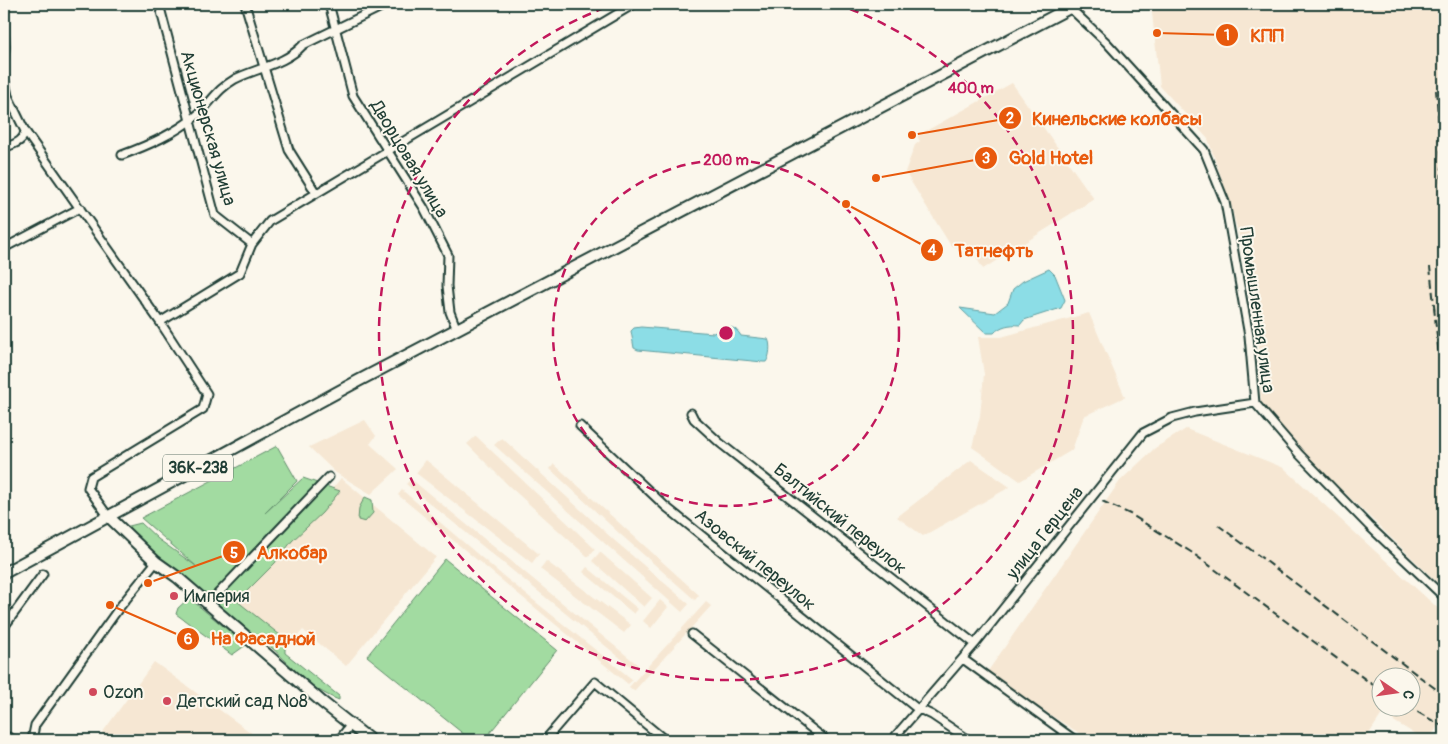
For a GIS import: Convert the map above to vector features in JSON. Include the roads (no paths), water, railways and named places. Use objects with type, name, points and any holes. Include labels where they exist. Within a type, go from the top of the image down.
[{"type":"main road","name":"36К-238","points":[[4,573],[384,368],[1071,5]]},
{"type":"main road","points":[[108,516],[156,562],[370,740]]},
{"type":"street","name":"Акционерская улица","points":[[159,4],[215,215],[252,244]]},
{"type":"street","points":[[245,4],[289,150],[316,193]]},
{"type":"street","name":"Дворцовая улица","points":[[329,4],[353,96],[424,208],[448,255],[447,286],[450,312],[457,330]]},
{"type":"street","points":[[122,155],[160,141],[197,116],[218,91],[234,80],[292,56],[302,45],[387,4]]},
{"type":"street","points":[[160,322],[240,272],[252,244],[270,221],[634,4]]},
{"type":"street","name":"Промышленная улица","points":[[1071,5],[1204,150],[1225,202],[1248,336],[1255,403],[1299,454],[1369,526],[1444,597]]},
{"type":"street","points":[[4,22],[4,59]]},
{"type":"street","points":[[4,76],[8,96],[25,131],[160,322],[207,394],[203,409],[91,477],[88,488],[108,516]]},
{"type":"street","points":[[4,148],[19,141],[24,136],[25,131]]},
{"type":"street","points":[[4,248],[80,208]]},
{"type":"street","name":"улица Герцена","points":[[892,740],[963,659],[1143,433],[1172,418],[1194,412],[1255,403]]},
{"type":"street","name":"Балтийский переулок","points":[[691,413],[694,419],[720,443],[975,644]]},
{"type":"street","name":"Азовский переулок","points":[[580,426],[665,506],[919,710],[932,715],[968,740]]},
{"type":"street","points":[[208,604],[329,477]]},
{"type":"street","points":[[32,740],[35,725],[119,608],[156,562]]},
{"type":"street","points":[[4,627],[43,574]]},
{"type":"street","points":[[692,634],[826,740]]},
{"type":"street","points":[[963,659],[1075,740]]},
{"type":"street","points":[[545,740],[595,682],[665,740]]},
{"type":"street","points":[[339,740],[350,724]]},
{"type":"street","points":[[4,735],[14,740]]},
{"type":"water","points":[[1049,269],[1055,275],[1065,300],[1061,308],[1024,320],[1020,325],[1006,326],[994,333],[986,333],[960,308],[995,313],[1008,303],[1013,289],[1023,281]]},
{"type":"water","points":[[720,327],[730,327],[735,329],[741,336],[768,339],[770,344],[769,354],[766,362],[763,362],[638,350],[634,348],[631,331],[634,328],[714,333]]},
{"type":"railway","points":[[1436,90],[1442,162],[1440,239],[1444,281]]},
{"type":"railway","points":[[1430,267],[1435,314]]},
{"type":"railway","points":[[1434,307],[1444,407]]},
{"type":"railway","points":[[1102,501],[1130,514],[1191,552],[1370,683]]},
{"type":"railway","points":[[1218,525],[1444,695]]},
{"type":"railway","points":[[1420,713],[1444,727]]},
{"type":"place","name":"КПП","points":[[1157,33]]},
{"type":"place","name":"Кинельские колбасы","points":[[912,135]]},
{"type":"place","name":"Gold Hotel","points":[[876,178]]},
{"type":"place","name":"Татнефть","points":[[846,204]]},
{"type":"place","name":"Алкобар","points":[[148,583]]},
{"type":"place","name":"Империя","points":[[174,596]]},
{"type":"place","name":"На Фасадной","points":[[110,605]]},
{"type":"place","name":"Ozon","points":[[93,692]]},
{"type":"place","name":"Детский сад №8","points":[[167,701]]}]
